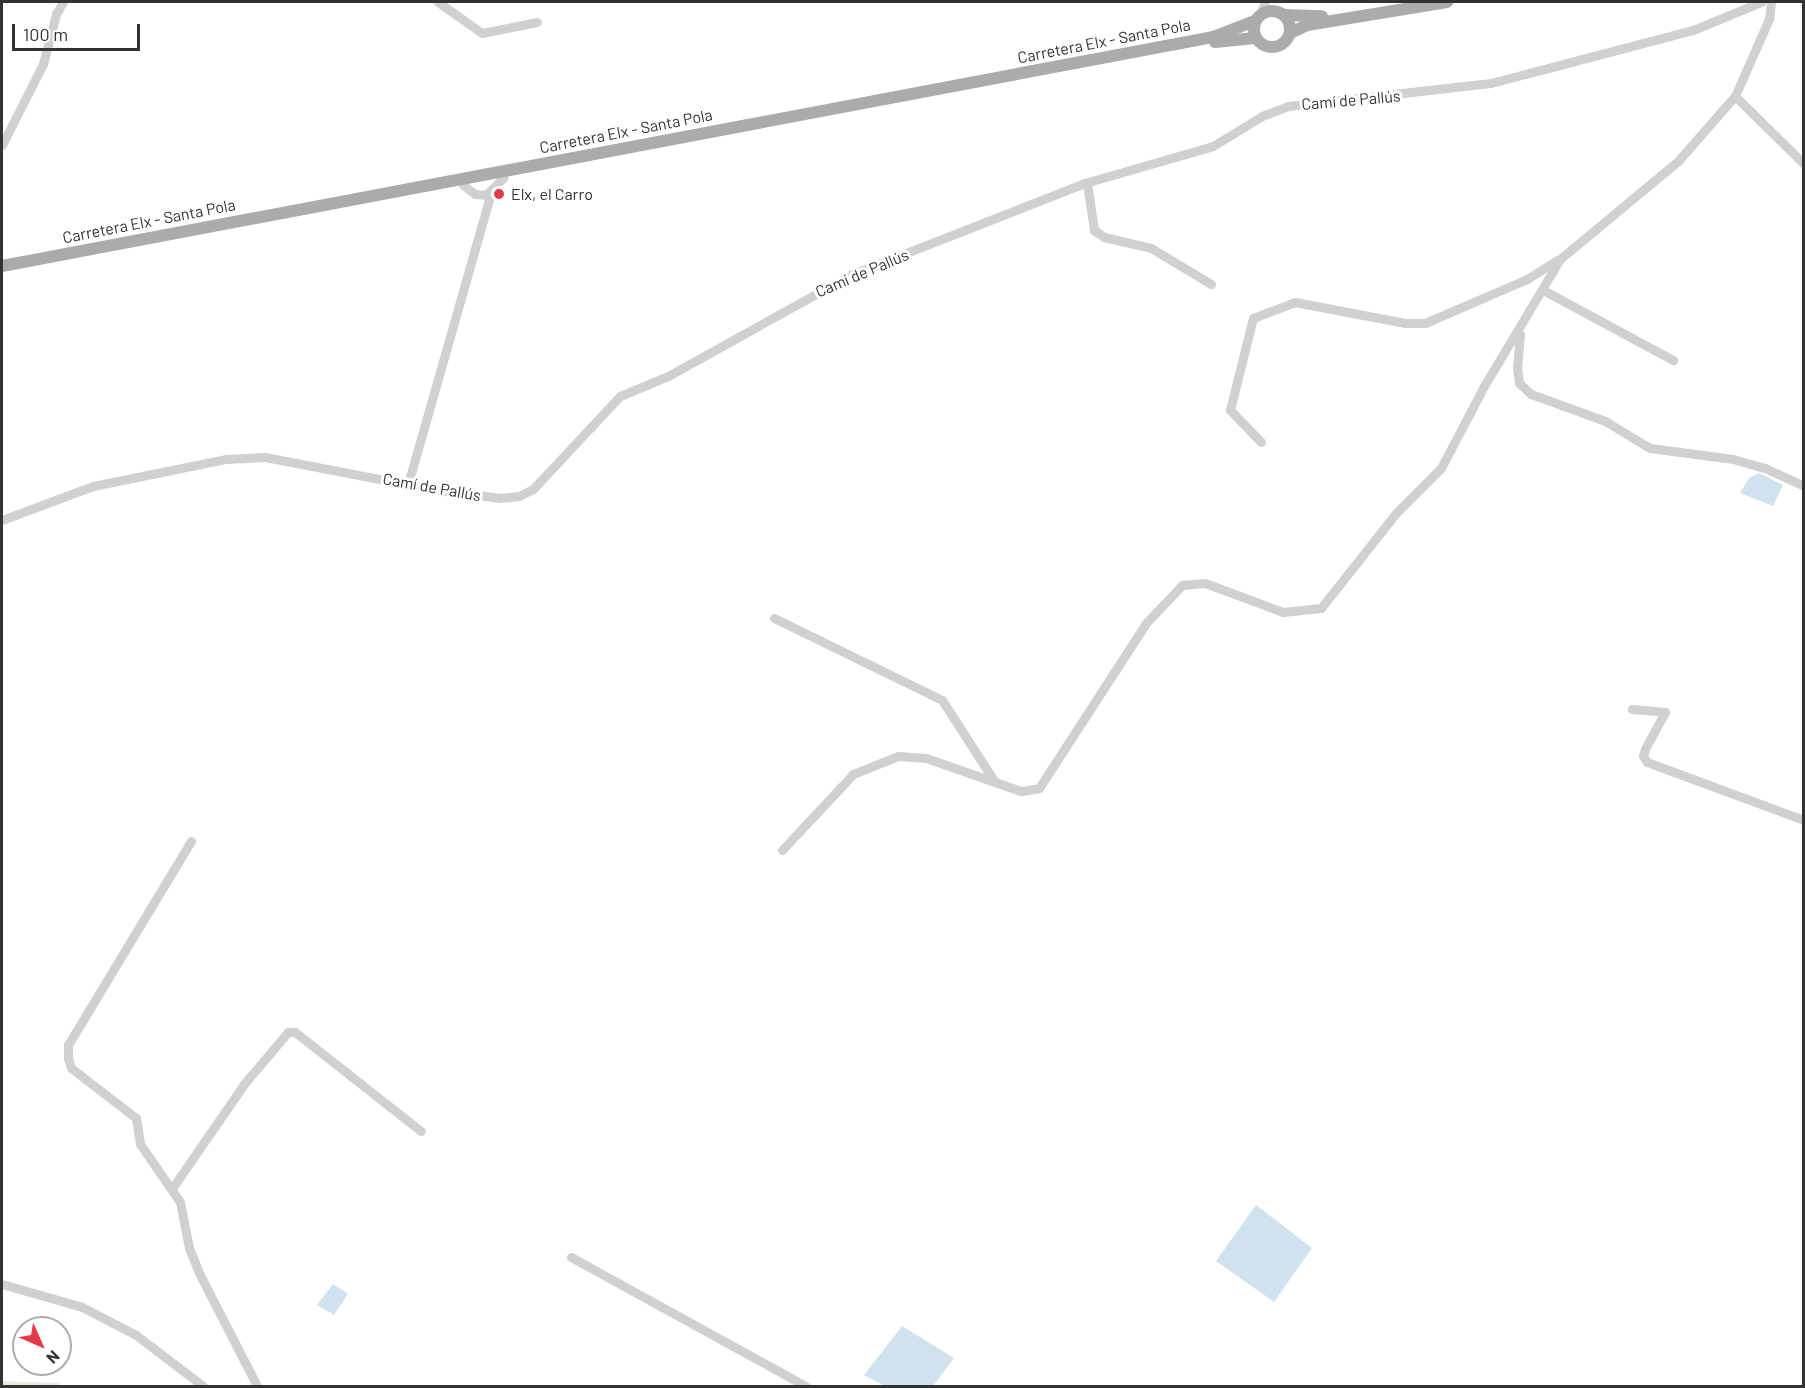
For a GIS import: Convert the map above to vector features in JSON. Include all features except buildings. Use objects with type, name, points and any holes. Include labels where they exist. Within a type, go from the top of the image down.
[{"type":"main road","name":"Carretera Elx - Santa Pola","points":[[2,266],[1213,37],[1267,11],[1323,16],[1400,2]]},
{"type":"main road","points":[[1255,38],[1267,11],[1290,33],[1307,25],[1447,2]]},
{"type":"main road","name":"Carretera Elx - Santa Pola","points":[[2,270],[1244,37],[1255,38],[1263,46],[1274,48],[1285,43],[1290,33]]},
{"type":"street","points":[[2,145],[43,64],[56,14],[63,2]]},
{"type":"street","points":[[438,2],[482,33],[537,22]]},
{"type":"street","name":"Camí de Pallús","points":[[2,520],[93,486],[226,459],[265,457],[310,463],[408,484],[500,498],[519,496],[533,489],[620,396],[639,385],[668,376],[850,274],[1087,183],[1213,146],[1262,116],[1288,106],[1491,83],[1693,30],[1761,2]]},
{"type":"street","points":[[1261,442],[1230,410],[1253,318],[1294,302],[1404,323],[1425,323],[1527,279],[1560,259],[1678,161],[1736,96],[1769,19],[1772,2]]},
{"type":"street","points":[[1736,96],[1803,164]]},
{"type":"street","points":[[408,484],[491,193],[504,177]]},
{"type":"street","points":[[1087,183],[1094,230],[1104,237],[1151,248],[1211,284]]},
{"type":"street","points":[[463,185],[475,194],[491,193]]},
{"type":"street","points":[[782,850],[837,787],[875,762],[898,756],[926,758],[1022,791],[1039,788],[1146,623],[1182,585],[1205,583],[1282,612],[1321,608],[1396,513],[1441,468],[1484,386],[1521,328],[1560,259]]},
{"type":"street","points":[[1543,290],[1673,360]]},
{"type":"street","points":[[1521,328],[1517,368],[1519,383],[1531,394],[1605,421],[1650,448],[1733,459],[1765,468],[1803,486]]},
{"type":"street","points":[[774,618],[942,699],[995,781]]},
{"type":"street","points":[[1632,709],[1665,712],[1645,749],[1643,756],[1647,762],[1803,820]]},
{"type":"street","points":[[190,841],[68,1045],[71,1068],[136,1118],[140,1144],[173,1186],[180,1202],[189,1248],[209,1298],[257,1386]]},
{"type":"street","points":[[173,1186],[242,1087],[288,1032],[295,1032],[421,1131]]},
{"type":"street","points":[[571,1257],[806,1386]]},
{"type":"street","points":[[2,1284],[91,1311],[136,1335],[203,1386]]},
{"type":"shaded area","points":[[2,1381],[59,1383],[58,1386],[2,1386]]},
{"type":"water","points":[[1759,473],[1783,485],[1773,506],[1740,493],[1749,478]]},
{"type":"water","points":[[1256,1205],[1312,1248],[1274,1302],[1216,1261]]},
{"type":"water","points":[[333,1284],[348,1294],[334,1315],[317,1305]]},
{"type":"water","points":[[902,1326],[954,1358],[933,1386],[885,1386],[864,1375]]},
{"type":"place","name":"Elx, el Carro","points":[[499,194]]}]
